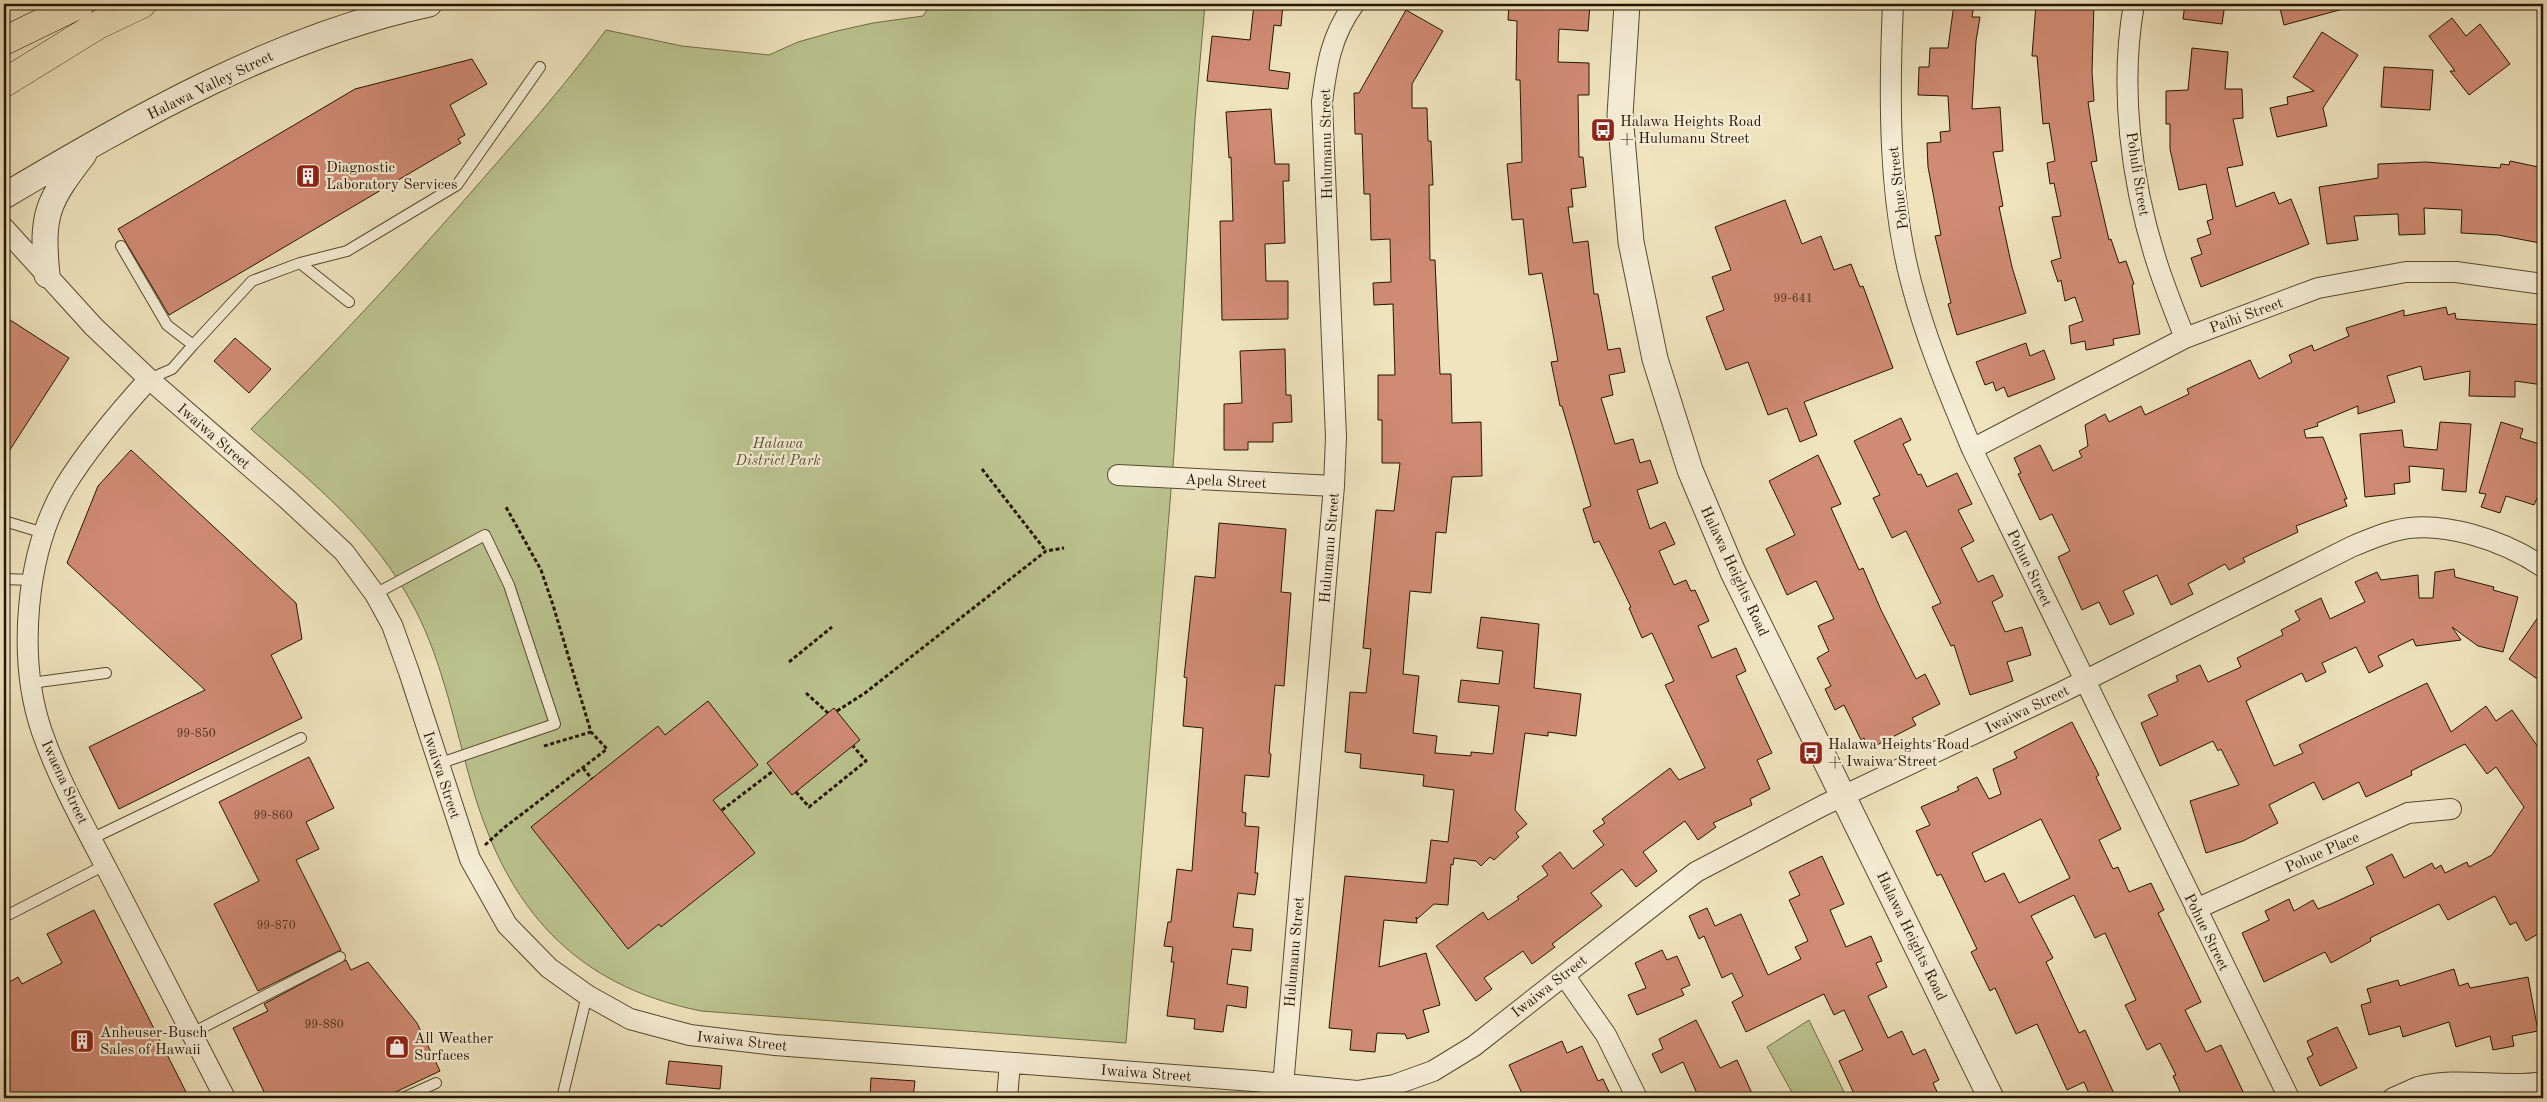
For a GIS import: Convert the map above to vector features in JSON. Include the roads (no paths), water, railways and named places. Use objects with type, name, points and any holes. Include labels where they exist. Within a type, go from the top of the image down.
[{"type":"highway","points":[[4,41],[80,4]]},
{"type":"highway","points":[[4,82],[98,25],[142,4]]},
{"type":"street","name":"Halawa Valley Street","points":[[4,196],[91,144],[215,80],[292,45],[348,25],[429,4]]},
{"type":"street","name":"Hulumanu Street","points":[[1282,1091],[1334,486],[1336,436],[1322,102],[1328,55],[1341,22],[1354,4]]},
{"type":"street","name":"Halawa Heights Road","points":[[1627,4],[1620,115],[1631,242],[1655,359],[1690,470],[1733,572],[1845,796],[1991,1098]]},
{"type":"street","name":"Pohue Street","points":[[1893,4],[1890,74],[1892,147],[1899,212],[1911,281],[1936,367],[1972,449],[2289,1098]]},
{"type":"street","name":"Pohuli Street","points":[[2134,4],[2127,73],[2131,140],[2142,206],[2157,262],[2184,338]]},
{"type":"street","points":[[47,275],[44,242],[47,212],[62,183],[91,144]]},
{"type":"street","name":"Iwaiwa Street","points":[[4,228],[94,327],[344,552],[375,594],[392,625],[470,859],[507,925],[548,968],[587,995],[630,1019],[690,1035],[775,1045],[1010,1063],[1282,1091],[1357,1091],[1394,1084],[1433,1071],[1474,1046],[1696,872],[1845,796],[2085,680],[2351,547],[2396,530],[2430,528],[2463,531],[2496,542],[2530,558],[2543,567]]},
{"type":"street","name":"Paihi Street","points":[[1972,449],[2184,338],[2318,288],[2406,272],[2456,272],[2543,284]]},
{"type":"street","name":"Iwaena Street","points":[[150,379],[93,443],[64,488],[44,533],[32,580],[28,621],[31,683],[41,730],[56,771],[226,1098]]},
{"type":"street","name":"Apela Street","points":[[1118,475],[1334,486]]},
{"type":"street","name":"Pohue Place","points":[[2196,908],[2408,813],[2451,809]]},
{"type":"street","points":[[1564,975],[1606,1035],[1638,1098]]},
{"type":"street","points":[[1007,1098],[1010,1063]]},
{"type":"street","points":[[2393,1098],[2419,1087],[2450,1083],[2527,1085],[2543,1082]]},
{"type":"lane","points":[[150,379],[172,369],[252,281],[300,263],[347,251],[456,185],[540,68]]},
{"type":"lane","points":[[121,246],[167,325],[193,345]]},
{"type":"lane","points":[[300,263],[349,302]]},
{"type":"lane","points":[[4,521],[44,533]]},
{"type":"lane","points":[[375,594],[485,535],[509,585],[555,724],[438,764]]},
{"type":"lane","points":[[4,579],[32,580]]},
{"type":"lane","points":[[31,683],[106,673]]},
{"type":"lane","points":[[91,839],[301,738]]},
{"type":"lane","points":[[4,917],[105,865]]},
{"type":"lane","points":[[192,1033],[340,957]]},
{"type":"lane","points":[[562,1098],[587,995]]},
{"type":"lane","points":[[403,1098],[436,1082]]},
{"type":"place","name":"Halawa Heights Road + Hulumanu Street","points":[[1603,130]]},
{"type":"place","name":"Diagnostic Laboratory Services","points":[[308,176]]},
{"type":"place","name":"Halawa Heights Road + Iwaiwa Street","points":[[1811,753]]},
{"type":"place","name":"Anheuser-Busch Sales of Hawaii","points":[[82,1041]]},
{"type":"place","name":"All Weather Surfaces","points":[[397,1047]]},
{"type":"park label","name":"Halawa District Park","points":[[778,452]]}]
